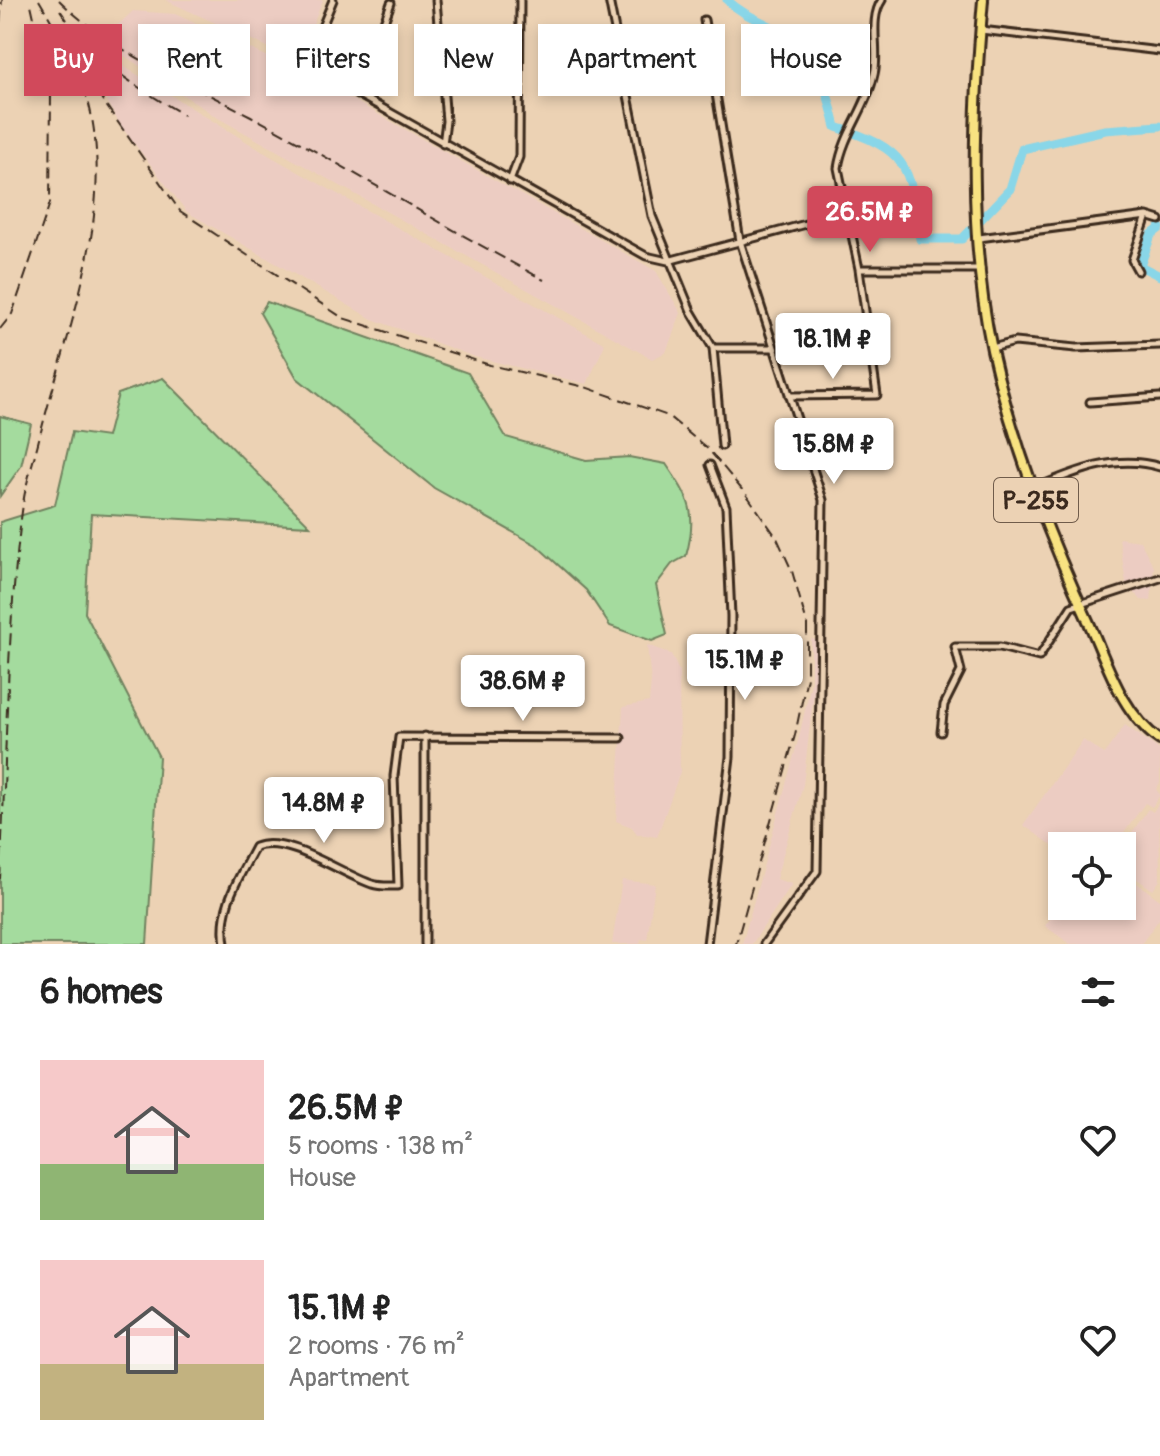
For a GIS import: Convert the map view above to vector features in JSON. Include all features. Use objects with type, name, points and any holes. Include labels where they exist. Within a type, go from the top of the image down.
[{"type":"main road","name":"Р-255","points":[[983,0],[973,113],[979,235],[992,348],[1044,526],[1130,710],[1144,729],[1160,740]]},
{"type":"street","points":[[324,24],[333,0]]},
{"type":"street","points":[[436,0],[446,121],[443,144]]},
{"type":"street","points":[[510,181],[519,157],[520,0]]},
{"type":"street","points":[[609,0],[652,216],[691,311],[713,348],[722,446]]},
{"type":"street","points":[[789,396],[877,395],[859,269],[838,168],[846,139],[874,76],[876,20],[882,0]]},
{"type":"street","points":[[383,24],[391,3]]},
{"type":"street","points":[[704,20],[740,241],[823,500],[817,871],[764,944]]},
{"type":"street","points":[[980,30],[1160,51]]},
{"type":"street","points":[[359,96],[646,256],[668,261],[847,213]]},
{"type":"street","points":[[979,235],[1147,216],[1160,220]]},
{"type":"street","points":[[1138,271],[1132,260],[1147,216]]},
{"type":"street","points":[[859,269],[982,269]]},
{"type":"street","points":[[992,348],[1015,342],[1076,348],[1160,345]]},
{"type":"street","points":[[713,348],[773,348]]},
{"type":"street","points":[[1090,402],[1160,397]]},
{"type":"street","points":[[1032,490],[1084,468],[1132,461],[1160,467]]},
{"type":"street","points":[[707,944],[730,757],[731,616],[726,507],[710,465]]},
{"type":"street","points":[[941,732],[944,705],[961,671],[955,647],[1000,647],[1039,657],[1071,607],[1160,578]]},
{"type":"street","points":[[425,736],[425,944]]},
{"type":"street","points":[[225,944],[221,924],[232,891],[255,847],[264,843],[315,857],[374,885],[398,886],[394,776],[399,737],[621,738]]},
{"type":"shaded area","points":[[165,0],[323,0],[313,24],[266,24],[266,46],[250,39],[250,24],[217,24]]},
{"type":"shaded area","points":[[133,11],[175,14],[197,24],[138,24],[138,65],[122,54],[122,24],[119,24]]},
{"type":"shaded area","points":[[250,49],[266,56],[266,96],[346,96],[656,271],[681,313],[666,352],[652,359],[218,118],[185,96],[250,96]]},
{"type":"shaded area","points":[[122,65],[138,75],[138,96],[172,96],[270,156],[605,344],[587,384],[475,357],[372,319],[187,212],[123,129],[103,96],[122,96]]},
{"type":"shaded area","points":[[1119,538],[1140,541],[1154,567],[1151,601],[1141,600],[1126,583]]},
{"type":"shaded area","points":[[811,639],[817,640],[815,683],[803,785],[776,879],[792,884],[752,944],[742,944],[799,737],[811,683]]},
{"type":"shaded area","points":[[647,645],[671,654],[679,671],[680,772],[657,837],[637,834],[632,827],[616,821],[623,707],[649,702],[651,682]]},
{"type":"shaded area","points":[[1125,725],[1160,750],[1160,783],[1156,789],[1160,795],[1152,807],[1145,803],[1125,832],[1048,832],[1048,842],[1023,825],[1083,740],[1104,754]]},
{"type":"shaded area","points":[[1159,802],[1160,880],[1153,890],[1136,878],[1136,832],[1132,832],[1148,809],[1153,812]]},
{"type":"shaded area","points":[[622,880],[655,884],[647,940],[641,939],[640,944],[612,944]]},
{"type":"shaded area","points":[[1136,882],[1160,900],[1160,918],[1141,944],[1070,944],[1045,926],[1049,920],[1136,920]]},
{"type":"green space","points":[[267,302],[468,373],[506,437],[586,460],[629,457],[666,464],[686,497],[691,517],[686,556],[672,564],[656,585],[667,635],[652,641],[610,626],[586,590],[536,545],[434,488],[297,378],[260,313]]},
{"type":"green space","points":[[163,378],[310,526],[91,514],[85,613],[159,757],[147,944],[0,944],[0,522],[55,505],[72,432],[107,437],[118,394]]},
{"type":"green space","points":[[0,416],[31,424],[21,466],[0,496]]},
{"type":"waterway","points":[[727,0],[786,35],[807,54],[825,88],[836,127],[879,144],[902,165],[913,194],[920,239],[962,239],[1010,189],[1022,149],[1105,130],[1160,126]]},
{"type":"waterway","points":[[1160,228],[1151,235],[1140,266],[1160,276]]},
{"type":"railway","points":[[0,23],[2,0]]},
{"type":"railway","points":[[0,329],[12,314],[50,203],[51,93],[30,0]]},
{"type":"railway","points":[[39,0],[73,58],[180,211],[343,318],[490,365],[585,387],[668,416],[709,450],[749,498],[777,538],[792,571],[807,624],[807,677],[795,735],[736,944]]},
{"type":"railway","points":[[59,0],[102,36],[150,65],[288,136],[544,280]]},
{"type":"railway","points":[[60,10],[87,44],[115,70],[184,115]]},
{"type":"railway","points":[[0,879],[10,644],[23,504],[76,306],[94,214],[97,168],[93,122],[86,96]]}]
